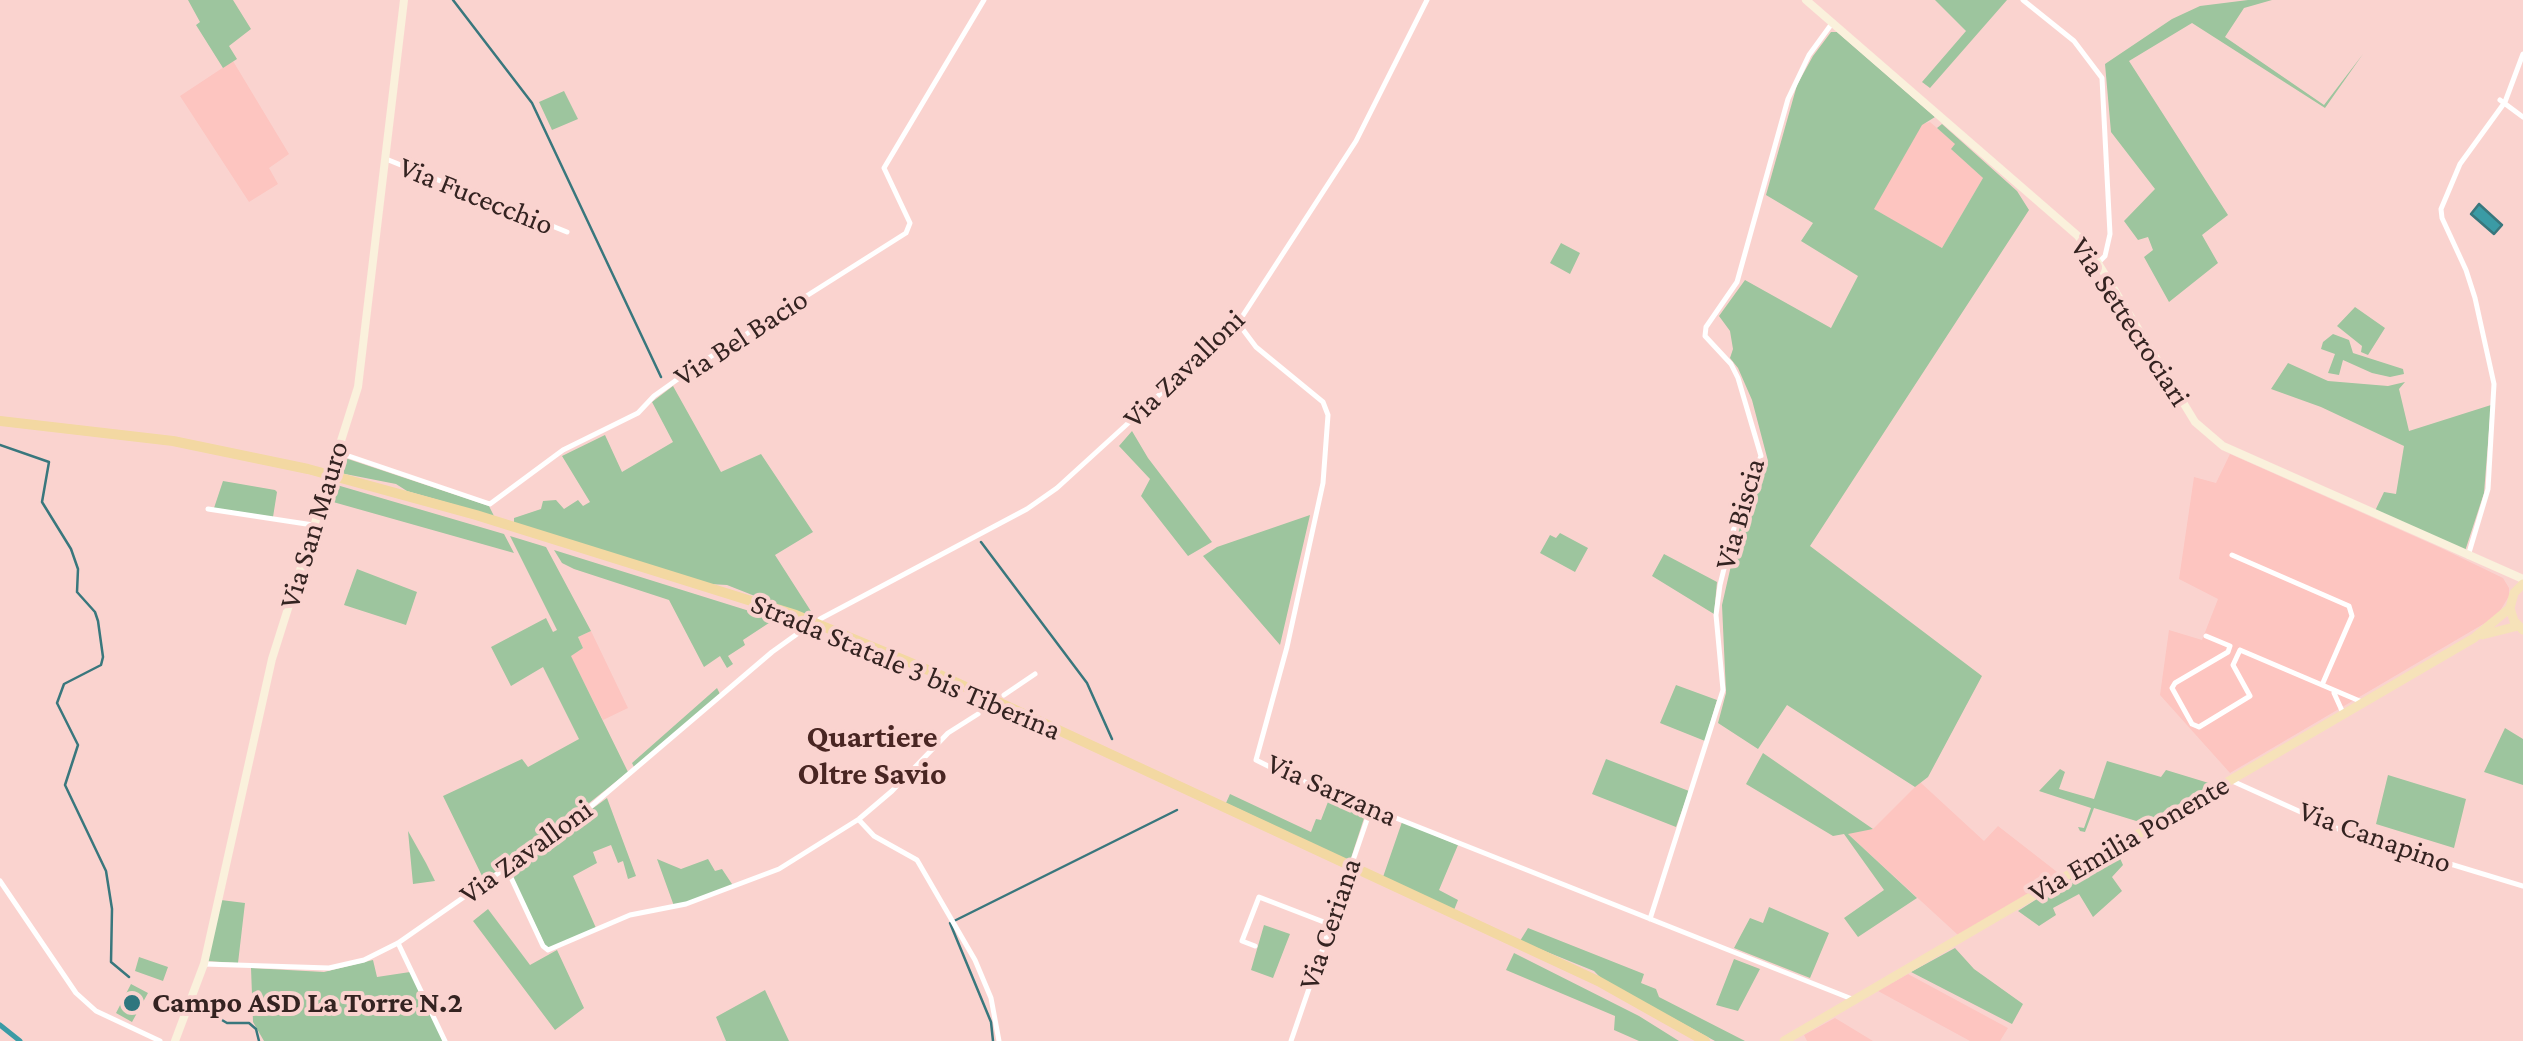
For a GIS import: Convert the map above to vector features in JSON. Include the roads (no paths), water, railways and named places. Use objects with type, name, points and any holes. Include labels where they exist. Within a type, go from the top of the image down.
[{"type":"highway","name":"Strada Statale 3 bis Tiberina","points":[[0,425],[173,441],[307,472],[476,517],[738,602],[886,658],[1598,981],[1706,1041]]},
{"type":"highway","name":"Strada Statale 3 bis Tiberina","points":[[1400,892],[1594,987],[1693,1041]]},
{"type":"main road","name":"Via San Mauro","points":[[175,1041],[204,964],[272,659],[358,387],[404,0]]},
{"type":"main road","name":"Via Settecrociari","points":[[1806,0],[2078,236],[2195,422],[2223,446],[2523,582]]},
{"type":"main road","points":[[2500,570],[2510,580],[2514,593]]},
{"type":"main road","points":[[2520,628],[2510,608],[2514,593],[2523,582]]},
{"type":"main road","name":"Via Emilia Ponente","points":[[1784,1041],[2344,708],[2362,702],[2474,638],[2510,608]]},
{"type":"main road","name":"Via Emilia Ponente","points":[[2474,638],[2520,628]]},
{"type":"street","name":"Via Bel Bacio","points":[[337,452],[490,504],[564,450],[638,413],[672,382],[910,229],[884,168],[984,0]]},
{"type":"street","name":"Via Zavalloni","points":[[820,619],[1026,509],[1056,488],[1238,323],[1356,141],[1427,0]]},
{"type":"street","points":[[2023,0],[2074,40],[2102,78],[2110,234],[2098,263]]},
{"type":"street","name":"Via Biscia","points":[[1650,918],[1723,690],[1716,614],[1720,585],[1734,524],[1761,456],[1738,378],[1731,364],[1705,336],[1706,327],[1736,282],[1788,99],[1810,55],[1833,22]]},
{"type":"street","points":[[2468,556],[2488,489],[2493,400],[2488,352],[2475,298],[2441,208],[2460,164],[2503,101],[2523,54]]},
{"type":"street","points":[[2503,101],[2523,117]]},
{"type":"street","name":"Via Fucecchio","points":[[386,159],[567,232]]},
{"type":"street","name":"Via Sarzana","points":[[1238,323],[1256,348],[1322,402],[1328,414],[1322,484],[1287,648],[1256,760],[1854,1000]]},
{"type":"street","points":[[208,510],[312,525]]},
{"type":"street","points":[[2232,555],[2349,606],[2352,616],[2322,686]]},
{"type":"street","name":"Via Zavalloni","points":[[204,964],[329,968],[364,960],[398,942],[576,819],[804,629]]},
{"type":"street","points":[[2206,636],[2362,702]]},
{"type":"street","points":[[2230,646],[2228,652],[2175,682],[2172,688],[2192,724],[2199,727],[2250,696],[2233,665],[2240,650]]},
{"type":"street","points":[[1004,695],[1035,674]]},
{"type":"street","points":[[2333,690],[2344,708]]},
{"type":"street","points":[[2344,708],[2345,695]]},
{"type":"street","points":[[507,869],[548,950],[630,915],[686,904],[758,878],[858,819],[892,791],[955,726],[978,714]]},
{"type":"street","name":"Via Canapino","points":[[2230,779],[2344,832],[2522,886]]},
{"type":"street","name":"Via Ceriana","points":[[1291,1041],[1371,808]]},
{"type":"street","points":[[858,819],[874,836],[917,860],[954,922],[991,998],[999,1041]]},
{"type":"street","points":[[2522,886],[2523,877]]},
{"type":"street","points":[[0,881],[76,993],[96,1011],[160,1041]]},
{"type":"street","points":[[1255,946],[1242,941],[1259,897],[1329,924]]},
{"type":"street","points":[[398,942],[446,1041]]},
{"type":"water","points":[[2479,204],[2502,225],[2494,234],[2471,214]]},
{"type":"waterway","points":[[453,0],[532,103],[661,377]]},
{"type":"waterway","points":[[0,445],[49,462],[42,502],[71,549],[78,569],[77,592],[98,621],[101,665],[64,684],[57,703],[78,745],[65,785],[106,871],[112,909],[111,962],[129,977]]},
{"type":"waterway","points":[[981,542],[1087,683],[1112,739]]},
{"type":"waterway","points":[[993,1041],[991,1022],[950,923],[1177,810]]},
{"type":"waterway","points":[[193,1003],[227,1023],[249,1023],[256,1029],[259,1041]]},
{"type":"waterway","points":[[0,1025],[20,1041]]},
{"type":"place","name":"Campo ASD La Torre N.2","points":[[132,1003]]},
{"type":"district","name":"Quartiere Oltre Savio","points":[[872,756]]}]
